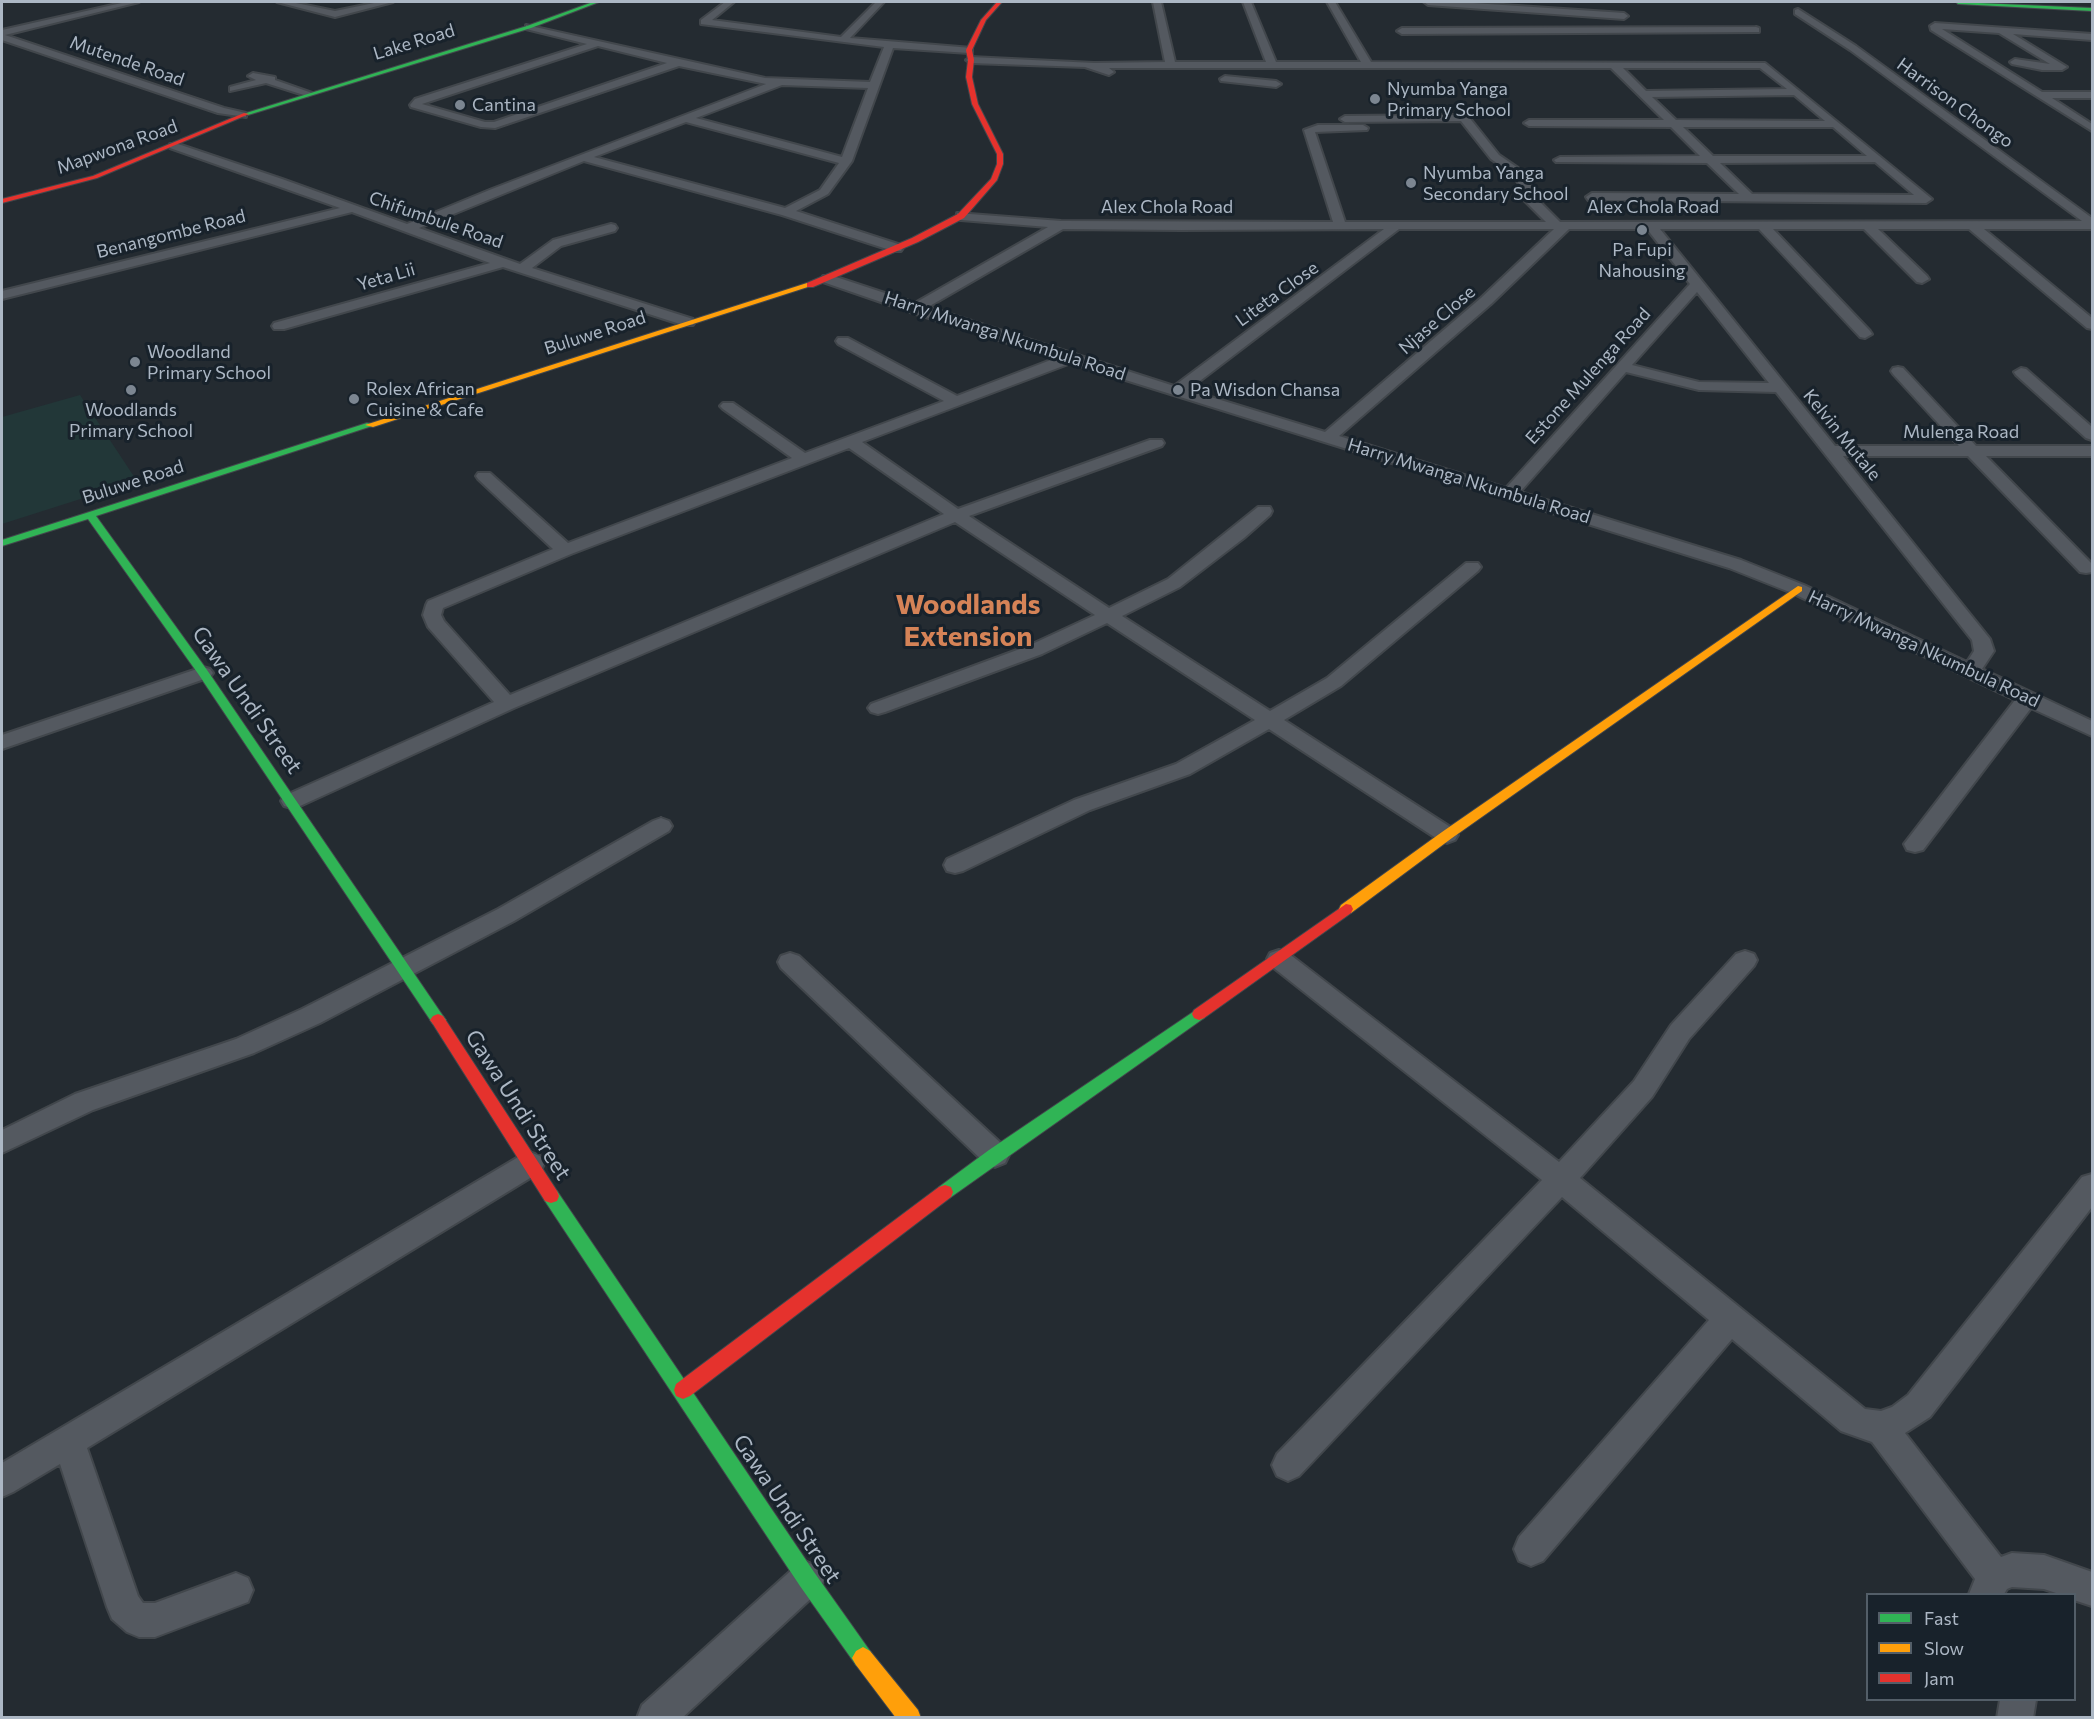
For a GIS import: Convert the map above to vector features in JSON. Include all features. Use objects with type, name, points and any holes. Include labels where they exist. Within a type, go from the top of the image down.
[{"type":"street","points":[[2,35],[135,2]]},
{"type":"street","points":[[281,2],[335,14],[389,2]]},
{"type":"street","name":"Lake Road","points":[[242,115],[307,93],[529,27],[596,2]]},
{"type":"street","points":[[730,2],[704,22],[970,55],[1096,65],[1752,64],[1769,69],[1957,226]]},
{"type":"street","points":[[843,40],[880,2]]},
{"type":"street","name":"Buluwe Road","points":[[2,543],[828,279],[961,216],[987,190],[1000,164],[1000,154],[995,142],[975,104],[969,77],[970,55],[984,20],[999,2]]},
{"type":"street","points":[[1157,2],[1171,66]]},
{"type":"street","points":[[1247,2],[1272,65]]},
{"type":"street","points":[[1331,2],[1367,64]]},
{"type":"street","points":[[1428,2],[1624,16]]},
{"type":"street","points":[[1610,2],[1642,30]]},
{"type":"street","points":[[1958,2],[2092,10]]},
{"type":"street","name":"Harrison Chongo","points":[[1798,12],[1853,48],[2092,224]]},
{"type":"street","points":[[2092,37],[1940,26],[1934,28],[2092,128]]},
{"type":"street","points":[[529,27],[678,63],[780,82],[875,85]]},
{"type":"street","points":[[1402,31],[1756,30]]},
{"type":"street","points":[[1988,61],[2062,68],[1999,30]]},
{"type":"street","name":"Mutende Road","points":[[2,35],[222,111],[242,115]]},
{"type":"street","points":[[596,44],[419,101],[415,105],[485,125],[495,124],[678,63]]},
{"type":"street","points":[[786,212],[824,192],[846,161],[889,45]]},
{"type":"street","points":[[1096,65],[1113,73],[1142,76]]},
{"type":"street","points":[[1615,66],[1677,124],[1749,198]]},
{"type":"street","points":[[234,89],[287,75]]},
{"type":"street","points":[[253,76],[307,93]]},
{"type":"street","points":[[1212,78],[1275,84]]},
{"type":"street","points":[[408,228],[780,82]]},
{"type":"street","points":[[1646,94],[1795,92]]},
{"type":"street","points":[[2041,95],[2092,95]]},
{"type":"street","name":"Mapwona Road","points":[[4,198],[95,177],[174,146],[242,115]]},
{"type":"street","points":[[2076,117],[2092,118]]},
{"type":"street","points":[[1345,119],[1464,118],[1495,157],[1514,170],[1529,189],[1527,196],[1561,225]]},
{"type":"street","points":[[687,119],[846,161]]},
{"type":"street","points":[[1529,123],[1836,124]]},
{"type":"street","points":[[1340,225],[1309,130],[1312,128],[1473,129]]},
{"type":"street","name":"Chifumbule Road","points":[[174,146],[278,181],[503,263],[688,322]]},
{"type":"street","points":[[585,158],[786,212],[897,248]]},
{"type":"street","points":[[1560,160],[1876,159]]},
{"type":"street","points":[[1592,197],[1749,198],[1933,205]]},
{"type":"street","name":"Benangombe Road","points":[[2,295],[350,208]]},
{"type":"street","name":"Alex Chola Road","points":[[961,216],[1061,225],[1973,226],[2092,224]]},
{"type":"street","points":[[915,309],[1061,225]]},
{"type":"street","name":"Njase Close","points":[[1329,437],[1486,301],[1561,225]]},
{"type":"street","name":"Kelvin Mutale","points":[[1650,225],[1983,643],[1983,655],[1971,672]]},
{"type":"street","points":[[1762,225],[1865,334]]},
{"type":"street","points":[[1867,225],[1922,279]]},
{"type":"street","name":"Liteta Close","points":[[1178,390],[1396,226]]},
{"type":"street","points":[[1973,226],[2092,325]]},
{"type":"street","points":[[522,269],[557,243],[611,228]]},
{"type":"street","name":"Yeta Lii","points":[[279,326],[503,263]]},
{"type":"street","name":"Harry Mwanga Nkumbula Road","points":[[828,279],[1070,358],[1735,564],[1798,589],[2092,729]]},
{"type":"street","name":"Estone Mulenga Road","points":[[1510,493],[1696,285]]},
{"type":"street","points":[[843,341],[956,401]]},
{"type":"street","points":[[507,704],[435,623],[432,609],[437,604],[565,550],[1070,358]]},
{"type":"street","points":[[1623,367],[1699,386],[1779,388]]},
{"type":"street","points":[[1898,371],[2086,568]]},
{"type":"street","points":[[2021,372],[2092,435]]},
{"type":"street","points":[[728,406],[803,459]]},
{"type":"street","points":[[850,441],[956,515],[1447,836]]},
{"type":"street","points":[[292,801],[507,704],[956,515],[1156,443]]},
{"type":"street","name":"Mulenga Road","points":[[1830,451],[2092,451]]},
{"type":"street","points":[[484,476],[565,550]]},
{"type":"street","points":[[878,708],[1025,654],[1109,616],[1174,583],[1238,534],[1263,511]]},
{"type":"street","name":"Gawa Undi Street","points":[[90,515],[292,801],[405,969],[530,1164],[807,1579],[879,1680],[910,1718]]},
{"type":"street","points":[[955,865],[1082,805],[1183,769],[1269,721],[1344,674],[1421,607],[1472,567]]},
{"type":"street","points":[[683,1390],[995,1155],[1278,959],[1447,836],[1798,589]]},
{"type":"street","points":[[2,742],[203,673]]},
{"type":"street","points":[[1915,844],[2027,699]]},
{"type":"street","points":[[2,1142],[94,1098],[278,1033],[506,915],[661,826]]},
{"type":"street","points":[[1278,959],[1561,1179],[1852,1420],[1865,1425],[1881,1427],[1902,1419],[1919,1406],[2092,1186]]},
{"type":"street","points":[[1288,1465],[1561,1179],[1642,1089],[1680,1032],[1745,960]]},
{"type":"street","points":[[790,962],[995,1155]]},
{"type":"street","points":[[2,1481],[530,1164]]},
{"type":"street","points":[[1531,1549],[1730,1319]]},
{"type":"street","points":[[1881,1427],[1990,1586],[2012,1570],[2044,1572],[2092,1589]]},
{"type":"street","points":[[69,1442],[124,1607],[131,1615],[140,1620],[155,1620],[236,1590]]},
{"type":"street","points":[[656,1718],[807,1579]]},
{"type":"street","points":[[2015,1718],[2018,1701]]},
{"type":"green space","points":[[80,395],[137,481],[2,524],[2,417]]},
{"type":"traffic: fast","points":[[246,114],[529,27],[596,2]]},
{"type":"traffic: fast","points":[[1958,2],[2092,10]]},
{"type":"traffic: fast","points":[[2,543],[370,425]]},
{"type":"traffic: fast","points":[[90,515],[203,673],[438,1020]]},
{"type":"traffic: fast","points":[[945,1192],[1199,1014]]},
{"type":"traffic: fast","points":[[551,1196],[807,1579],[863,1658]]},
{"type":"traffic: slow","points":[[370,425],[810,285]]},
{"type":"traffic: slow","points":[[1346,909],[1447,835],[1798,589]]},
{"type":"traffic: slow","points":[[863,1658],[910,1718]]},
{"type":"traffic: jam","points":[[810,285],[915,240],[961,216],[994,180],[1000,164],[1000,154],[975,104],[969,77],[971,60],[969,50],[984,20],[999,2]]},
{"type":"traffic: jam","points":[[2,201],[95,177],[246,114]]},
{"type":"traffic: jam","points":[[1199,1014],[1346,909]]},
{"type":"traffic: jam","points":[[438,1020],[551,1196]]},
{"type":"traffic: jam","points":[[683,1390],[945,1192]]},
{"type":"place","name":"Nyumba Yanga Primary School","points":[[1375,99]]},
{"type":"place","name":"Cantina","points":[[460,105]]},
{"type":"place","name":"Nyumba Yanga Secondary School","points":[[1411,183]]},
{"type":"place","name":"Pa Fupi Nahousing","points":[[1642,230]]},
{"type":"place","name":"Woodland Primary School","points":[[135,362]]},
{"type":"place","name":"Woodlands Primary School","points":[[131,390]]},
{"type":"place","name":"Pa Wisdon Chansa","points":[[1178,390]]},
{"type":"place","name":"Rolex African Cuisine & Cafe","points":[[354,399]]},
{"type":"district","name":"Woodlands Extension","points":[[968,621]]}]
